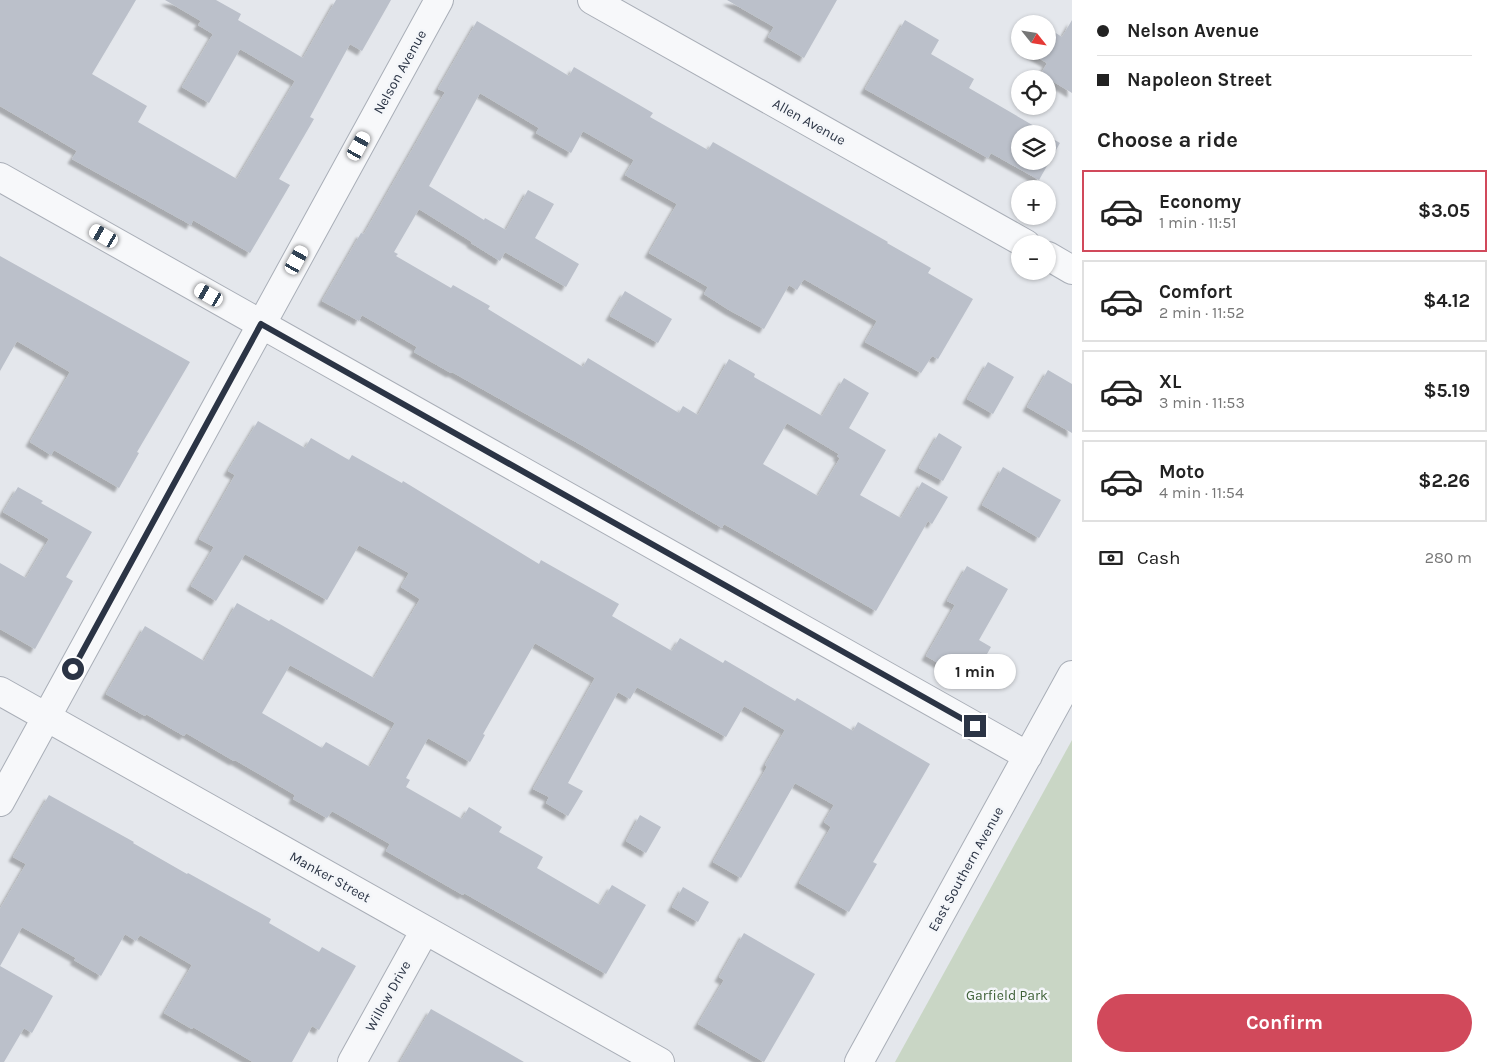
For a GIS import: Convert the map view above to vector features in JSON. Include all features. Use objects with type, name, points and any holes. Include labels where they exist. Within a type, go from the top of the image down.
[{"type":"street","name":"Nelson Avenue","points":[[0,802],[439,0]]},
{"type":"street","name":"Allen Avenue","points":[[592,0],[1011,236]]},
{"type":"street","points":[[0,177],[1028,756]]},
{"type":"street","points":[[1056,261],[1072,270]]},
{"type":"street","name":"East Southern Avenue","points":[[859,1062],[1072,675]]},
{"type":"street","name":"Manker Street","points":[[0,691],[660,1062]]},
{"type":"street","name":"Willow Drive","points":[[352,1062],[425,930]]},
{"type":"green space","name":"Garfield Park","points":[[1072,740],[1072,1062],[895,1062]]},
{"type":"building","points":[[0,0],[136,0],[92,74],[147,106],[138,122],[237,179],[295,81],[240,49],[209,103],[182,87],[213,34],[198,25],[201,21],[165,0],[216,0],[241,14],[238,20],[303,58],[336,0],[391,0],[362,51],[350,44],[310,117],[314,119],[279,179],[290,185],[250,253],[193,220],[191,225],[72,159],[77,151],[0,106]]},
{"type":"building","points":[[727,0],[837,0],[804,58],[768,37],[774,27]]},
{"type":"building","points":[[905,20],[939,40],[931,54],[974,79],[969,88],[1011,112],[1011,115],[1015,115],[1032,125],[1011,125],[1011,164],[991,153],[988,158],[865,89]]},
{"type":"building","points":[[1072,20],[1072,93],[1056,83],[1056,70],[1043,70],[1047,63],[1042,60],[1056,60],[1056,33],[1062,37]]},
{"type":"building","points":[[477,21],[569,76],[574,67],[653,113],[650,117],[708,150],[713,142],[888,242],[931,268],[928,273],[973,299],[938,359],[932,356],[921,373],[865,342],[877,321],[804,279],[797,290],[789,285],[764,329],[704,294],[708,287],[649,253],[677,204],[625,175],[634,160],[583,131],[571,153],[536,133],[539,128],[480,93],[429,186],[484,220],[485,218],[506,230],[528,190],[554,204],[535,238],[579,264],[566,287],[505,252],[500,261],[419,209],[394,252],[398,254],[396,256],[451,288],[453,285],[490,306],[488,309],[583,367],[588,358],[679,413],[683,406],[698,415],[729,359],[755,374],[754,377],[822,416],[844,378],[869,393],[849,428],[886,450],[860,495],[901,518],[922,482],[948,497],[932,524],[928,521],[876,611],[724,524],[722,528],[583,446],[414,352],[417,347],[362,315],[359,321],[322,301],[361,233],[364,234],[445,92],[438,89]],"holes":[[[787,423],[839,454],[837,456],[840,458],[818,496],[763,464]]]},
{"type":"building","points":[[1056,141],[1060,143],[1056,150]]},
{"type":"building","points":[[1021,170],[1045,170],[1039,180]]},
{"type":"building","points":[[0,256],[190,362],[137,452],[139,453],[119,488],[54,450],[51,455],[30,442],[70,372],[17,341],[0,371]]},
{"type":"building","points":[[625,291],[672,319],[658,343],[610,316]]},
{"type":"building","points":[[988,362],[1014,377],[993,414],[967,399]]},
{"type":"building","points":[[1048,370],[1072,384],[1072,433],[1027,407]]},
{"type":"building","points":[[258,421],[305,448],[311,438],[349,460],[352,455],[402,483],[403,481],[539,564],[541,560],[619,604],[612,616],[672,651],[680,638],[723,663],[725,660],[795,701],[797,698],[853,731],[858,722],[930,764],[873,862],[877,864],[849,912],[799,883],[831,827],[824,822],[834,805],[795,783],[741,878],[713,862],[767,767],[765,765],[785,730],[744,706],[726,737],[637,687],[630,699],[618,692],[568,783],[583,791],[568,816],[546,803],[549,797],[533,789],[595,678],[535,643],[483,734],[485,735],[470,762],[428,738],[406,778],[410,780],[406,787],[462,819],[469,807],[502,827],[499,832],[543,857],[537,868],[600,905],[612,885],[646,905],[606,974],[386,851],[390,844],[332,811],[327,818],[293,799],[295,795],[235,760],[186,733],[184,736],[106,694],[145,626],[204,661],[237,603],[269,621],[271,619],[374,678],[420,599],[401,587],[409,573],[359,545],[327,600],[245,554],[216,601],[191,586],[214,547],[199,539],[235,475],[228,471]],"holes":[[[290,665],[395,723],[370,767],[326,742],[322,748],[262,713]]]},
{"type":"building","points":[[939,433],[962,447],[943,481],[919,468]]},
{"type":"building","points":[[1003,467],[1061,500],[1039,538],[982,505]]},
{"type":"building","points":[[18,487],[43,501],[41,503],[92,532],[66,577],[73,581],[35,649],[0,629],[0,563],[26,578],[49,539],[3,512]]},
{"type":"building","points":[[967,566],[1008,589],[979,640],[991,647],[971,682],[926,656],[955,605],[947,601]]},
{"type":"building","points":[[49,795],[187,874],[271,919],[269,923],[319,952],[322,947],[356,966],[319,1030],[312,1026],[292,1062],[253,1062],[193,1027],[192,1029],[164,1013],[192,965],[140,935],[136,941],[125,934],[101,976],[74,960],[76,958],[22,927],[0,966],[0,909],[26,864],[13,857]]},
{"type":"building","points":[[640,815],[661,827],[646,853],[626,841]]},
{"type":"building","points":[[683,887],[709,902],[698,922],[672,907]]},
{"type":"building","points":[[744,933],[815,974],[764,1062],[698,1024],[724,980],[719,977]]},
{"type":"building","points":[[0,966],[53,996],[32,1033],[24,1028],[4,1062],[0,1062]]},
{"type":"building","points":[[431,1009],[486,1040],[524,1062],[400,1062]]},
{"type":"route","points":[[73,669],[261,324],[975,726]]}]
